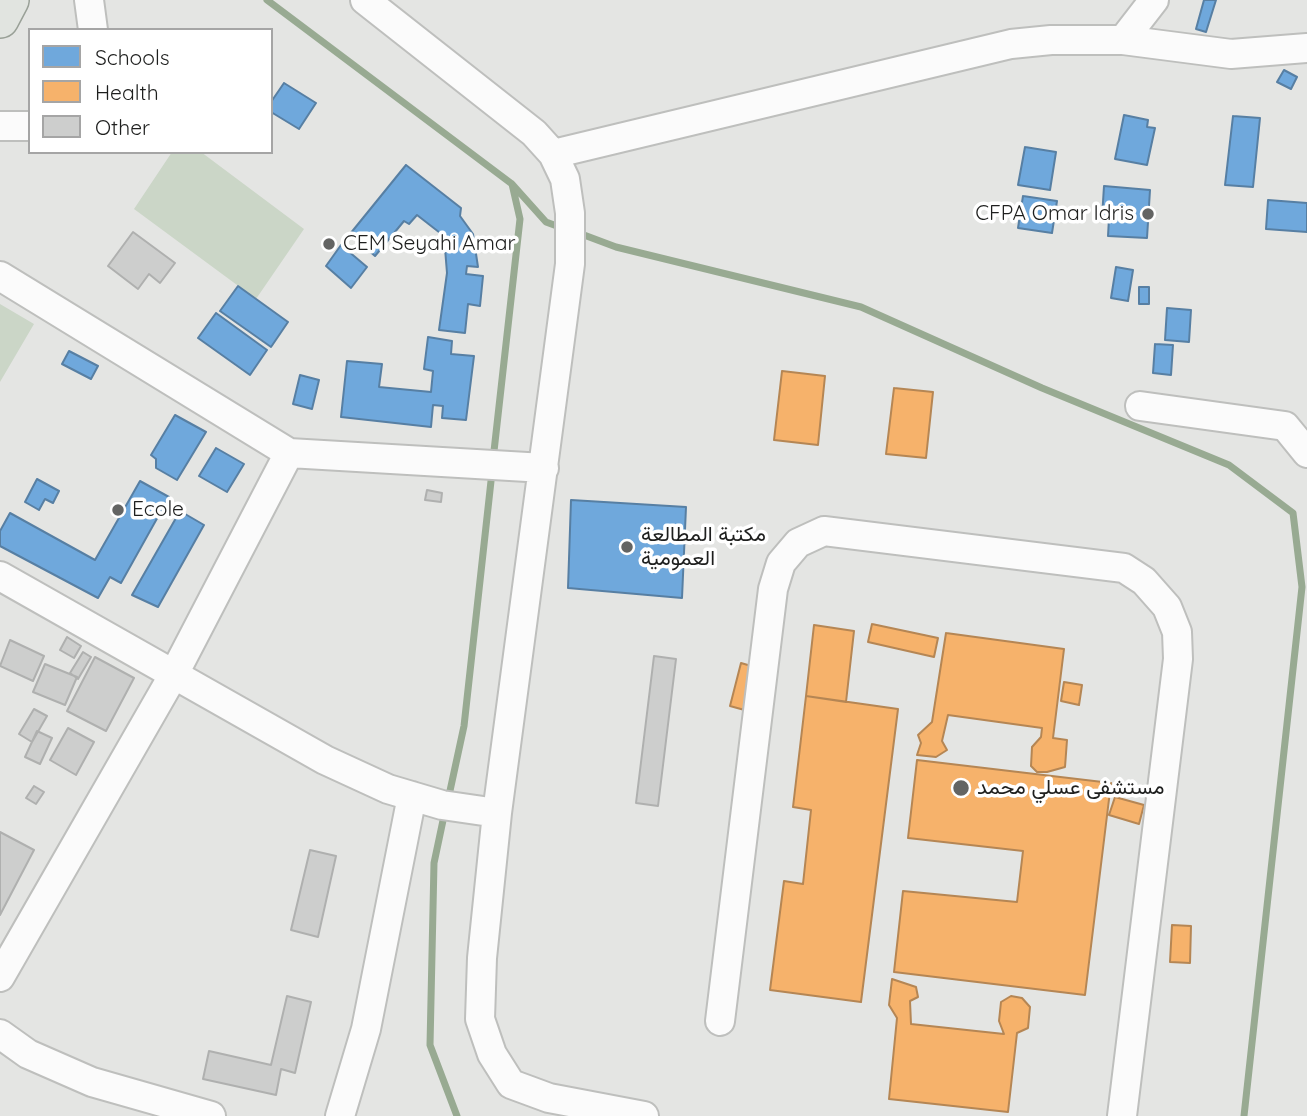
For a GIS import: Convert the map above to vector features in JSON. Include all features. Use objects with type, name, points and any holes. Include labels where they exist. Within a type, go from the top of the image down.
[{"type":"main road","points":[[0,19],[10,0]]},
{"type":"street","points":[[89,0],[93,28]]},
{"type":"street","points":[[365,0],[524,125],[553,154],[565,179],[570,213],[570,245],[544,468],[497,813],[482,958],[480,1019],[492,1054],[511,1084],[549,1098],[644,1116]]},
{"type":"street","points":[[1123,40],[1154,0]]},
{"type":"street","points":[[553,154],[1011,44],[1051,40],[1123,40],[1231,54],[1307,48]]},
{"type":"street","points":[[0,126],[28,126]]},
{"type":"street","points":[[0,276],[289,453],[544,468]]},
{"type":"street","points":[[1140,406],[1284,426],[1307,453]]},
{"type":"street","points":[[0,977],[174,674],[289,453]]},
{"type":"street","points":[[720,1021],[773,589],[781,563],[798,543],[824,531],[1124,568],[1144,581],[1167,607],[1177,632],[1178,659],[1122,1116]]},
{"type":"street","points":[[0,576],[325,760],[412,796],[442,805],[497,813]]},
{"type":"street","points":[[340,1116],[366,1029],[412,796]]},
{"type":"street","points":[[0,1034],[28,1054],[93,1082],[211,1116]]},
{"type":"green space","points":[[171,154],[204,154],[304,229],[256,299],[134,209]]},
{"type":"green space","points":[[0,304],[34,324],[0,382]]},
{"type":"building: Schools","points":[[1204,0],[1216,0],[1206,32],[1196,29]]},
{"type":"building: Schools","points":[[1284,70],[1297,77],[1291,89],[1277,82]]},
{"type":"building: Schools","points":[[284,83],[316,103],[299,129],[273,113],[273,99]]},
{"type":"building: Schools","points":[[1124,115],[1148,120],[1147,127],[1155,128],[1147,165],[1115,159]]},
{"type":"building: Schools","points":[[1233,116],[1260,118],[1253,187],[1225,185]]},
{"type":"building: Schools","points":[[1025,147],[1056,152],[1050,190],[1018,185]]},
{"type":"building: Schools","points":[[406,165],[461,208],[460,216],[473,234],[478,267],[467,266],[466,274],[483,276],[480,306],[468,304],[465,333],[439,330],[447,273],[444,236],[417,215],[409,224],[404,221],[375,256],[350,234]]},
{"type":"building: Schools","points":[[1104,186],[1150,190],[1147,238],[1108,236],[1109,218],[1102,218]]},
{"type":"building: Schools","points":[[1023,196],[1057,201],[1052,233],[1018,228]]},
{"type":"building: Schools","points":[[1268,200],[1307,203],[1307,232],[1266,229]]},
{"type":"building: Schools","points":[[341,245],[367,267],[351,288],[326,266]]},
{"type":"building: Schools","points":[[1116,267],[1133,270],[1128,301],[1111,298]]},
{"type":"building: Schools","points":[[238,286],[288,322],[271,347],[220,311]]},
{"type":"building: Schools","points":[[1139,287],[1149,287],[1149,304],[1139,304]]},
{"type":"building: Schools","points":[[1167,308],[1191,310],[1189,342],[1165,340]]},
{"type":"building: Schools","points":[[216,313],[267,350],[250,375],[198,338]]},
{"type":"building: Schools","points":[[428,337],[452,341],[451,354],[474,356],[466,420],[442,418],[443,406],[433,405],[431,427],[341,417],[347,361],[382,364],[379,387],[431,392],[433,371],[424,369]]},
{"type":"building: Schools","points":[[1155,344],[1173,345],[1171,375],[1153,373]]},
{"type":"building: Schools","points":[[69,351],[98,366],[91,379],[62,364]]},
{"type":"building: Schools","points":[[300,375],[319,380],[312,409],[293,404]]},
{"type":"building: Schools","points":[[175,415],[206,432],[177,480],[156,468],[156,459],[151,455]]},
{"type":"building: Schools","points":[[216,448],[244,464],[227,492],[199,476]]},
{"type":"building: Schools","points":[[37,479],[59,491],[53,503],[45,499],[39,510],[25,502]]},
{"type":"building: Schools","points":[[140,481],[169,497],[121,583],[110,577],[98,598],[0,546],[0,531],[10,513],[95,560]]},
{"type":"building: Schools","name":"مكتبة المطالعة العمومية","points":[[571,500],[686,507],[682,598],[568,588]]},
{"type":"building: Schools","points":[[180,511],[204,525],[158,607],[132,595]]},
{"type":"building: Health","points":[[782,371],[825,376],[818,445],[774,440]]},
{"type":"building: Health","points":[[894,388],[933,392],[926,458],[886,454]]},
{"type":"building: Health","points":[[872,624],[938,638],[934,657],[868,642]]},
{"type":"building: Health","points":[[814,625],[854,631],[846,702],[806,696]]},
{"type":"building: Health","points":[[946,633],[1064,649],[1053,738],[1067,740],[1065,767],[1037,772],[1031,766],[1032,747],[1041,737],[1042,728],[948,715],[942,741],[947,750],[936,757],[917,755],[921,743],[918,735],[932,722]]},
{"type":"building: Health","points":[[741,663],[758,668],[748,711],[730,706]]},
{"type":"building: Health","points":[[1064,682],[1082,685],[1079,705],[1061,701]]},
{"type":"building: Health","points":[[806,696],[898,709],[861,1002],[770,990],[784,881],[803,884],[811,810],[793,807]]},
{"type":"building: Health","points":[[917,760],[1111,783],[1085,995],[894,972],[903,891],[1017,902],[1023,851],[908,838]]},
{"type":"building: Health","points":[[1115,797],[1144,805],[1139,824],[1109,815]]},
{"type":"building: Health","points":[[1172,925],[1191,926],[1190,963],[1170,962]]},
{"type":"building: Health","points":[[892,979],[916,987],[918,997],[910,1001],[911,1024],[1004,1034],[999,1021],[1001,1002],[1011,996],[1022,998],[1030,1007],[1028,1028],[1017,1033],[1008,1112],[889,1099],[897,1018],[889,1005]]},
{"type":"building: Other","points":[[133,232],[175,263],[160,283],[149,274],[138,289],[108,266]]},
{"type":"building: Other","points":[[427,490],[442,493],[441,502],[425,500]]},
{"type":"building: Other","points":[[67,637],[81,646],[74,658],[60,650]]},
{"type":"building: Other","points":[[10,640],[44,656],[33,681],[0,666]]},
{"type":"building: Other","points":[[83,652],[91,657],[78,679],[70,673]]},
{"type":"building: Other","points":[[654,656],[676,659],[658,806],[636,803]]},
{"type":"building: Other","points":[[95,657],[134,678],[106,731],[67,711]]},
{"type":"building: Other","points":[[45,664],[77,677],[65,705],[33,692]]},
{"type":"building: Other","points":[[34,709],[47,716],[32,742],[19,734]]},
{"type":"building: Other","points":[[68,728],[94,742],[76,775],[50,760]]},
{"type":"building: Other","points":[[37,731],[52,738],[40,764],[25,757]]},
{"type":"building: Other","points":[[34,786],[44,792],[36,804],[26,798]]},
{"type":"building: Other","points":[[0,832],[34,850],[0,915]]},
{"type":"building: Other","points":[[310,850],[336,856],[318,937],[291,930]]},
{"type":"building: Other","points":[[287,996],[311,1002],[295,1073],[281,1069],[276,1095],[203,1079],[209,1051],[271,1065]]},
{"type":"waterway","points":[[267,0],[512,184],[520,219],[493,460]]},
{"type":"waterway","points":[[512,184],[546,222],[565,229]]},
{"type":"waterway","points":[[576,232],[616,247],[861,307],[1042,388],[1229,465],[1293,513],[1302,587],[1244,1116]]},
{"type":"waterway","points":[[448,800],[464,726],[492,472]]},
{"type":"waterway","points":[[445,811],[434,863],[430,1045],[457,1116]]},
{"type":"place","name":"CFPA Omar Idris","points":[[1148,214]]},
{"type":"place","name":"CEM Seyahi Amar","points":[[329,244]]},
{"type":"place","name":"Ecole","points":[[118,510]]},
{"type":"place","name":"مكتبة المطالعة العمومية","points":[[627,547]]},
{"type":"place","name":"مستشفى عسلي محمد","points":[[961,788]]}]
